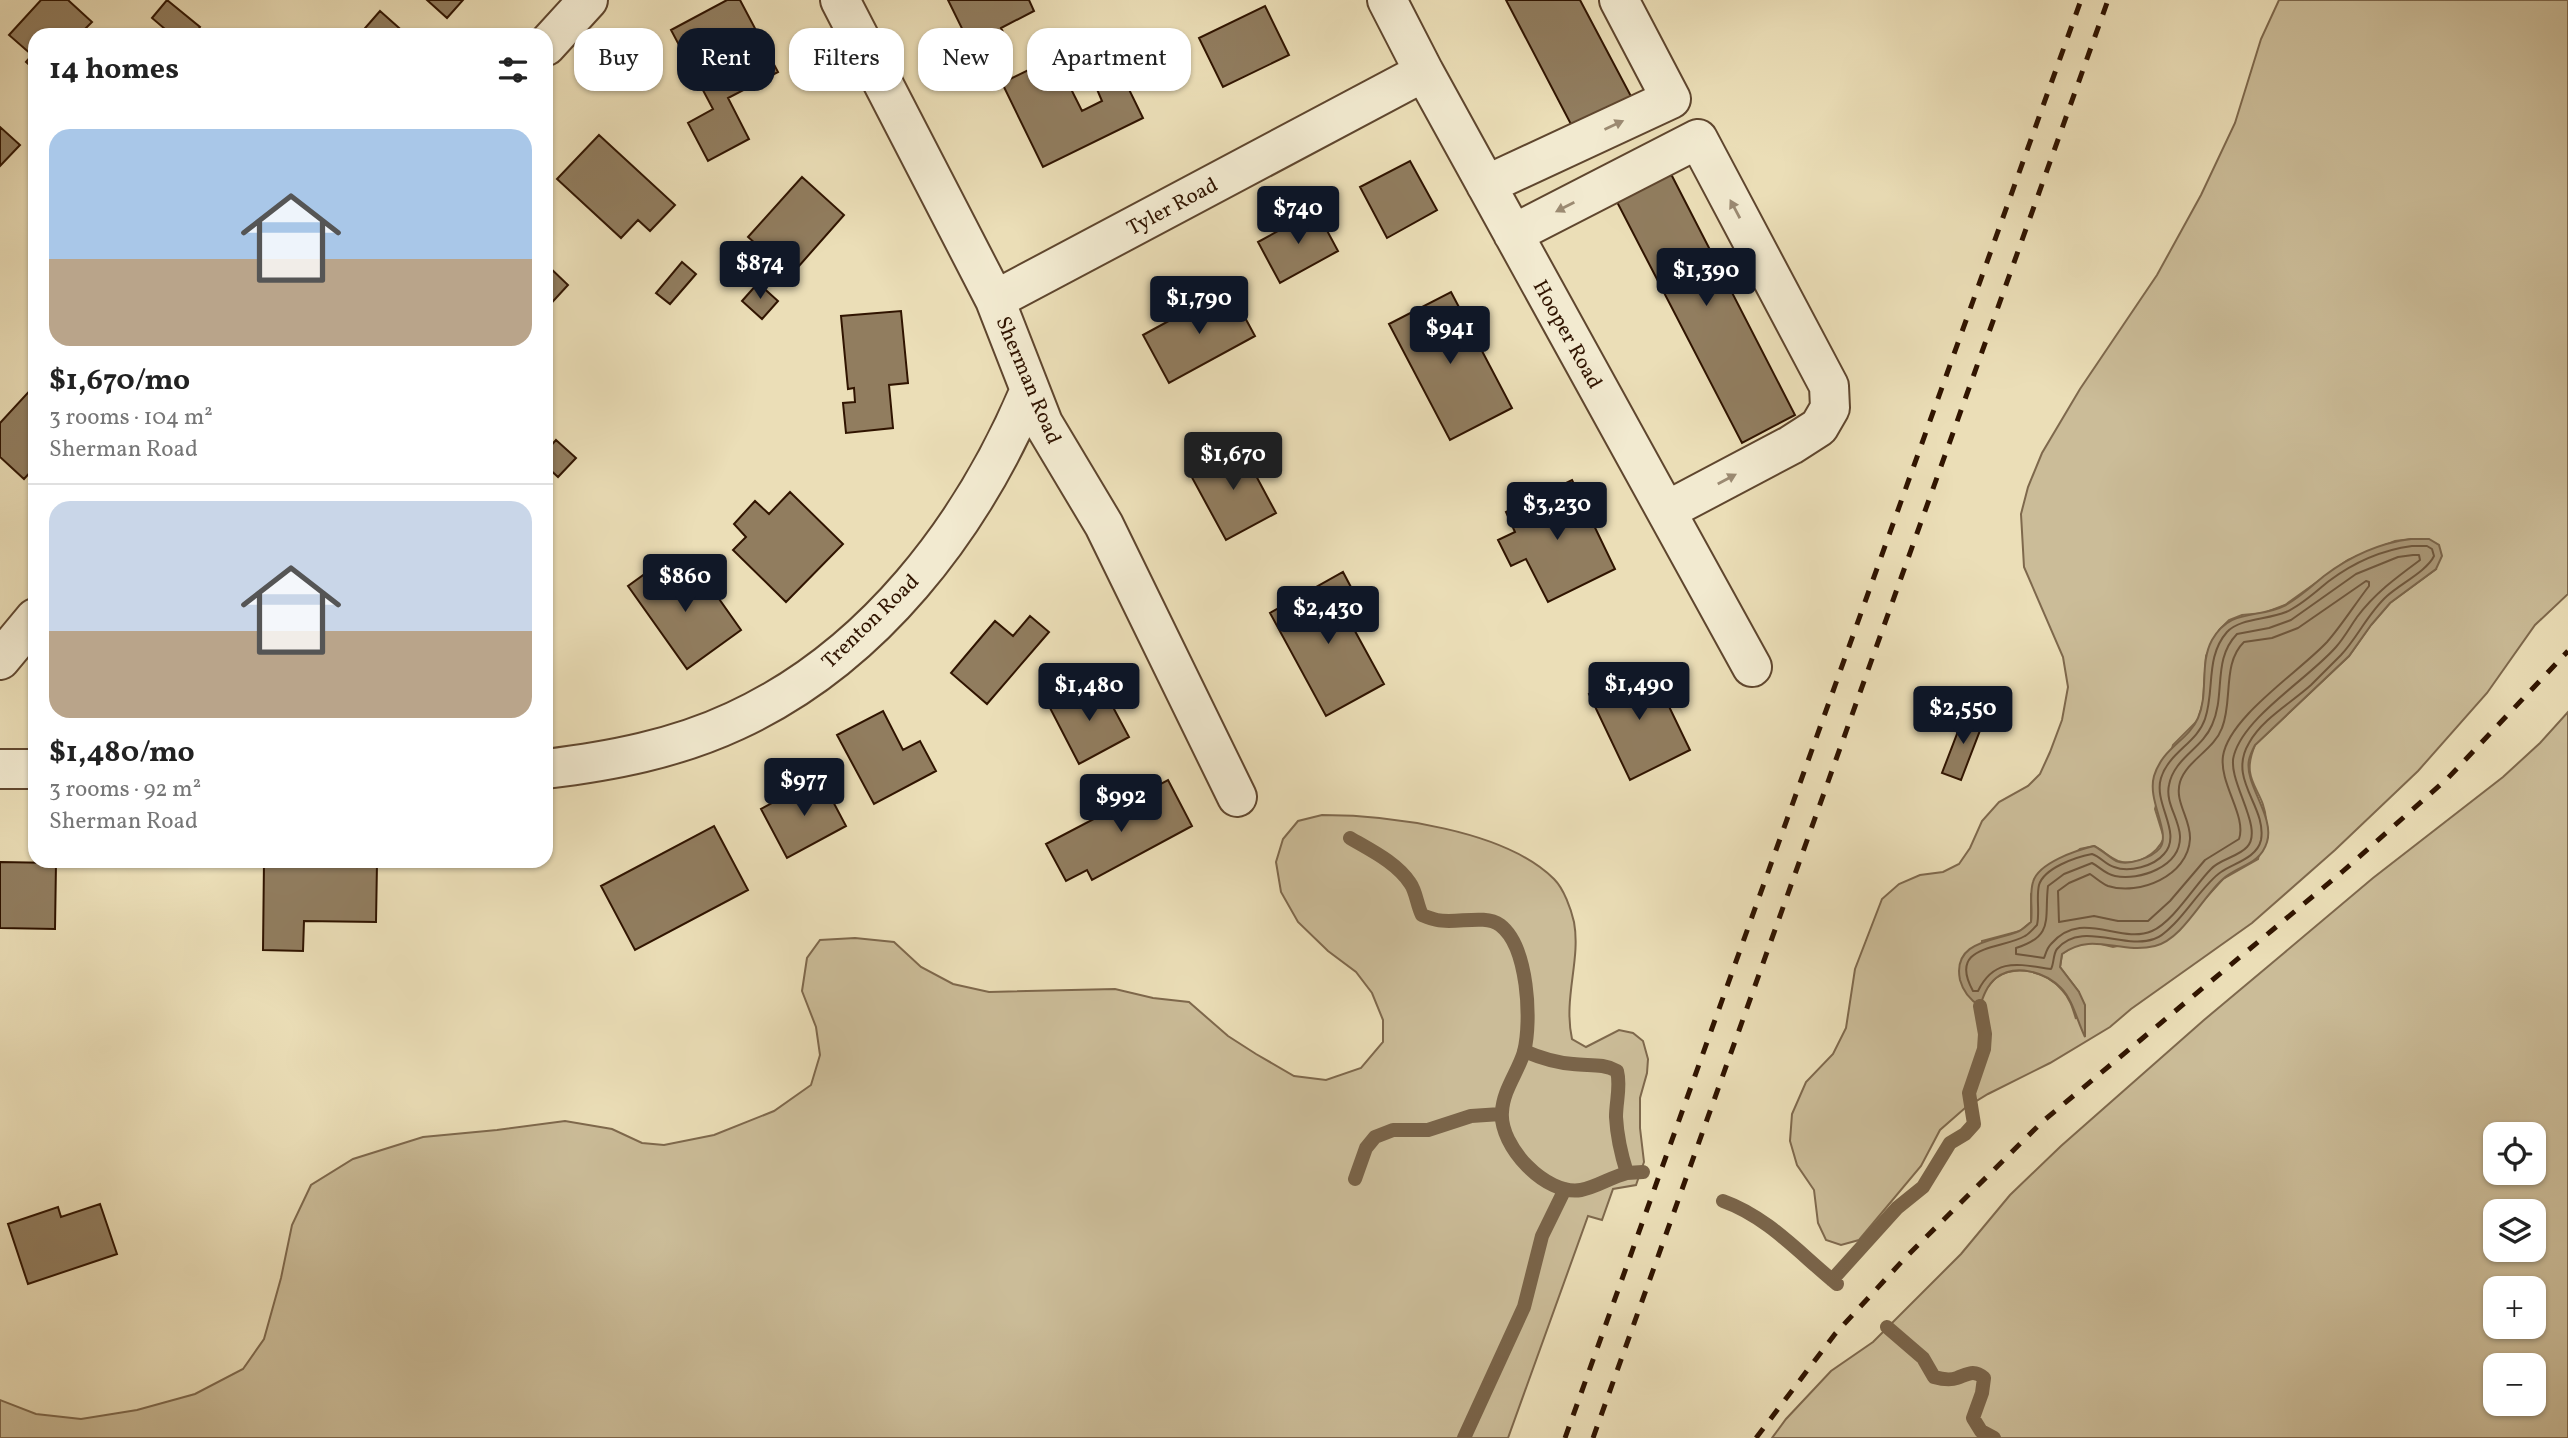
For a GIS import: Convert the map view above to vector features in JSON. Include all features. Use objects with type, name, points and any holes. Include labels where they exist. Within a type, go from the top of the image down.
[{"type":"street","points":[[553,38],[588,0]]},
{"type":"street","name":"Sherman Road","points":[[840,0],[995,300],[1029,393],[1056,447],[1104,525],[1237,797]]},
{"type":"street","name":"Hooper Road","points":[[1387,0],[1424,72],[1752,667]]},
{"type":"street","points":[[1486,185],[1671,99],[1619,0]]},
{"type":"street","name":"Tyler Road","points":[[995,300],[1424,72]]},
{"type":"street","points":[[1513,234],[1698,139],[1829,386],[1830,408],[1819,427],[1791,445],[1666,511]]},
{"type":"street","name":"Trenton Road","points":[[553,768],[617,759],[680,742],[743,717],[787,694],[812,677],[858,639],[900,597],[940,550],[996,460],[1029,393]]},
{"type":"street","points":[[0,660],[28,626]]},
{"type":"street","points":[[0,769],[28,769]]},
{"type":"shaded area","points":[[2279,0],[2568,0],[2568,594],[2535,625],[2487,693],[2418,771],[2335,850],[2252,923],[2131,1009],[2110,1027],[2050,1063],[1965,1108],[1940,1130],[1921,1166],[1859,1240],[1841,1245],[1826,1240],[1818,1223],[1814,1190],[1797,1165],[1790,1141],[1792,1114],[1806,1082],[1833,1054],[1846,1028],[1855,969],[1882,899],[1899,884],[1920,875],[1943,872],[1959,864],[1970,848],[1982,821],[1999,802],[2028,786],[2040,774],[2050,752],[2062,720],[2068,687],[2063,657],[2024,567],[2021,514],[2028,487],[2042,453],[2080,389],[2157,275],[2201,195],[2235,123],[2261,39]],"holes":[[[2411,539],[2436,569],[2390,603],[2349,656],[2255,745],[2251,758],[2251,777],[2266,820],[2258,859],[2223,879],[2172,935],[2113,947],[2093,942],[2074,946],[2062,954],[2060,967],[2079,992],[2076,1019],[2065,993],[2056,984],[2032,972],[2005,973],[1986,989],[1982,941],[2020,931],[2031,922],[2031,894],[2080,849],[2094,846],[2118,861],[2132,862],[2146,858],[2161,844],[2164,838],[2155,809],[2173,745],[2198,720],[2203,702],[2206,656],[2219,630],[2229,620],[2242,615],[2264,613],[2285,605],[2348,560],[2395,541]]]},
{"type":"shaded area","points":[[2568,712],[2568,1438],[1772,1438],[1831,1371],[1873,1342],[1961,1254],[2010,1195],[2061,1146],[2204,1020],[2373,878],[2503,777],[2540,743]]},
{"type":"shaded area","points":[[1322,815],[1380,818],[1445,829],[1477,837],[1533,862],[1558,883],[1567,899],[1574,922],[1576,936],[1570,1009],[1572,1039],[1586,1047],[1619,1030],[1633,1033],[1643,1041],[1648,1059],[1640,1098],[1644,1162],[1636,1185],[1613,1189],[1602,1220],[1588,1216],[1508,1438],[0,1438],[0,1400],[36,1414],[81,1419],[137,1410],[195,1394],[243,1369],[264,1339],[292,1225],[311,1185],[353,1159],[423,1137],[565,1121],[612,1129],[642,1143],[664,1145],[714,1135],[774,1111],[811,1085],[820,1055],[816,1027],[802,991],[807,958],[820,940],[855,938],[894,942],[921,967],[953,984],[989,992],[1115,989],[1153,998],[1189,1002],[1228,1036],[1294,1076],[1326,1080],[1361,1068],[1383,1042],[1383,1020],[1372,993],[1356,972],[1328,951],[1298,922],[1281,892],[1276,862],[1283,839],[1298,821]]},
{"type":"water","points":[[2411,539],[2429,539],[2439,545],[2442,556],[2436,569],[2390,603],[2349,656],[2253,748],[2249,769],[2264,811],[2268,832],[2264,850],[2259,856],[2215,886],[2184,926],[2165,942],[2142,948],[2085,944],[2062,954],[2060,967],[2079,992],[2085,1005],[2085,1037],[2072,1005],[2061,988],[2030,971],[2004,973],[1990,984],[1980,1006],[1973,1001],[1960,980],[1959,967],[1962,957],[1977,945],[2019,931],[2031,922],[2033,882],[2042,869],[2069,854],[2094,846],[2121,862],[2146,858],[2160,848],[2163,834],[2154,796],[2154,776],[2163,758],[2188,733],[2198,718],[2203,699],[2208,649],[2219,630],[2236,618],[2286,605],[2354,557],[2376,547]]},
{"type":"building","points":[[41,0],[68,0],[92,22],[86,28],[28,28],[28,52],[9,35]]},
{"type":"building","points":[[167,0],[200,27],[164,28],[152,18]]},
{"type":"building","points":[[427,0],[463,0],[447,18]]},
{"type":"building","points":[[727,0],[740,0],[755,28],[677,28],[677,41],[671,30]]},
{"type":"building","points":[[948,0],[1029,0],[1034,11],[1001,28],[962,28]]},
{"type":"building","points":[[1506,0],[1580,0],[1633,100],[1574,130]]},
{"type":"building","points":[[1265,6],[1289,55],[1223,87],[1199,38]]},
{"type":"building","points":[[380,11],[399,28],[365,28]]},
{"type":"building","points":[[1027,71],[1027,91],[1072,91],[1082,111],[1102,101],[1098,91],[1130,91],[1143,118],[1043,167],[1006,91],[1013,91],[1013,78]]},
{"type":"building","points":[[703,91],[741,91],[728,98],[749,139],[708,161],[688,123],[713,109]]},
{"type":"building","points":[[0,127],[20,145],[0,166]]},
{"type":"building","points":[[599,135],[675,205],[650,231],[638,220],[621,238],[557,179]]},
{"type":"building","points":[[1410,161],[1437,210],[1387,238],[1360,187]]},
{"type":"building","points":[[1671,174],[1795,415],[1742,443],[1617,202]]},
{"type":"building","points":[[802,177],[844,215],[791,275],[748,237]]},
{"type":"building","points":[[1316,210],[1338,251],[1280,283],[1258,242]]},
{"type":"building","points":[[682,262],[696,274],[670,304],[656,293]]},
{"type":"building","points":[[553,271],[568,285],[553,301]]},
{"type":"building","points":[[758,283],[778,301],[762,319],[742,301]]},
{"type":"building","points":[[1229,288],[1255,336],[1169,383],[1143,335]]},
{"type":"building","points":[[1451,292],[1512,408],[1450,440],[1389,324]]},
{"type":"building","points":[[901,311],[908,383],[889,385],[893,428],[846,433],[843,403],[855,402],[854,388],[848,389],[841,316]]},
{"type":"building","points":[[28,393],[28,475],[24,479],[0,457],[0,423]]},
{"type":"building","points":[[556,440],[576,458],[558,477],[553,472],[553,443]]},
{"type":"building","points":[[1239,444],[1276,513],[1226,540],[1189,472]]},
{"type":"building","points":[[1572,480],[1615,569],[1548,602],[1526,559],[1511,566],[1498,540],[1515,532],[1506,512]]},
{"type":"building","points":[[790,492],[843,544],[786,602],[733,550],[746,537],[734,524],[755,501],[769,514]]},
{"type":"building","points":[[660,563],[679,588],[700,572],[741,630],[687,669],[628,586]]},
{"type":"building","points":[[1343,572],[1353,591],[1338,600],[1384,684],[1326,716],[1270,613]]},
{"type":"building","points":[[1030,616],[1049,632],[987,704],[951,673],[995,621],[1013,636]]},
{"type":"building","points":[[1649,665],[1690,750],[1630,780],[1589,694]]},
{"type":"building","points":[[1099,681],[1129,737],[1079,764],[1050,708]]},
{"type":"building","points":[[883,711],[903,750],[920,741],[936,771],[874,804],[837,735]]},
{"type":"building","points":[[1965,713],[1984,720],[1961,780],[1942,773]]},
{"type":"building","points":[[820,777],[846,826],[787,858],[761,809]]},
{"type":"building","points":[[1168,780],[1192,826],[1092,880],[1087,870],[1066,881],[1046,844]]},
{"type":"building","points":[[714,826],[748,890],[635,950],[601,886]]},
{"type":"building","points":[[0,862],[28,862],[28,868],[56,868],[55,929],[0,928]]},
{"type":"building","points":[[264,868],[377,868],[376,922],[304,921],[303,951],[263,950]]},
{"type":"building","points":[[100,1204],[117,1254],[28,1284],[8,1224],[58,1207],[61,1217]]},
{"type":"waterway","points":[[1350,838],[1398,869],[1414,890],[1422,915],[1445,921],[1494,922],[1509,935],[1517,949],[1526,984],[1528,1022],[1524,1052],[1505,1096],[1502,1112],[1503,1125],[1516,1153],[1540,1177],[1567,1190],[1587,1189],[1627,1173]]},
{"type":"waterway","points":[[1832,1280],[1897,1208],[1923,1187],[1950,1143],[1965,1134],[1974,1124],[1969,1093],[1984,1049],[1985,1034],[1980,1006]]},
{"type":"waterway","points":[[1524,1051],[1554,1061],[1601,1066],[1617,1071],[1616,1117],[1623,1159],[1627,1173],[1643,1172]]},
{"type":"waterway","points":[[1355,1179],[1366,1148],[1375,1137],[1393,1130],[1428,1130],[1471,1116],[1501,1114]]},
{"type":"waterway","points":[[1464,1438],[1524,1307],[1542,1236],[1565,1189]]},
{"type":"waterway","points":[[1723,1201],[1755,1216],[1769,1226],[1837,1284]]},
{"type":"waterway","points":[[1887,1327],[1923,1358],[1934,1377],[1951,1379],[1974,1373],[1984,1378],[1973,1418],[1981,1431],[1994,1438]]},
{"type":"railway","points":[[1565,1438],[2081,0]]},
{"type":"railway","points":[[1593,1438],[2108,0]]},
{"type":"railway","points":[[1756,1438],[1835,1334],[1906,1257],[2042,1122],[2342,872],[2448,778],[2568,651]]}]
